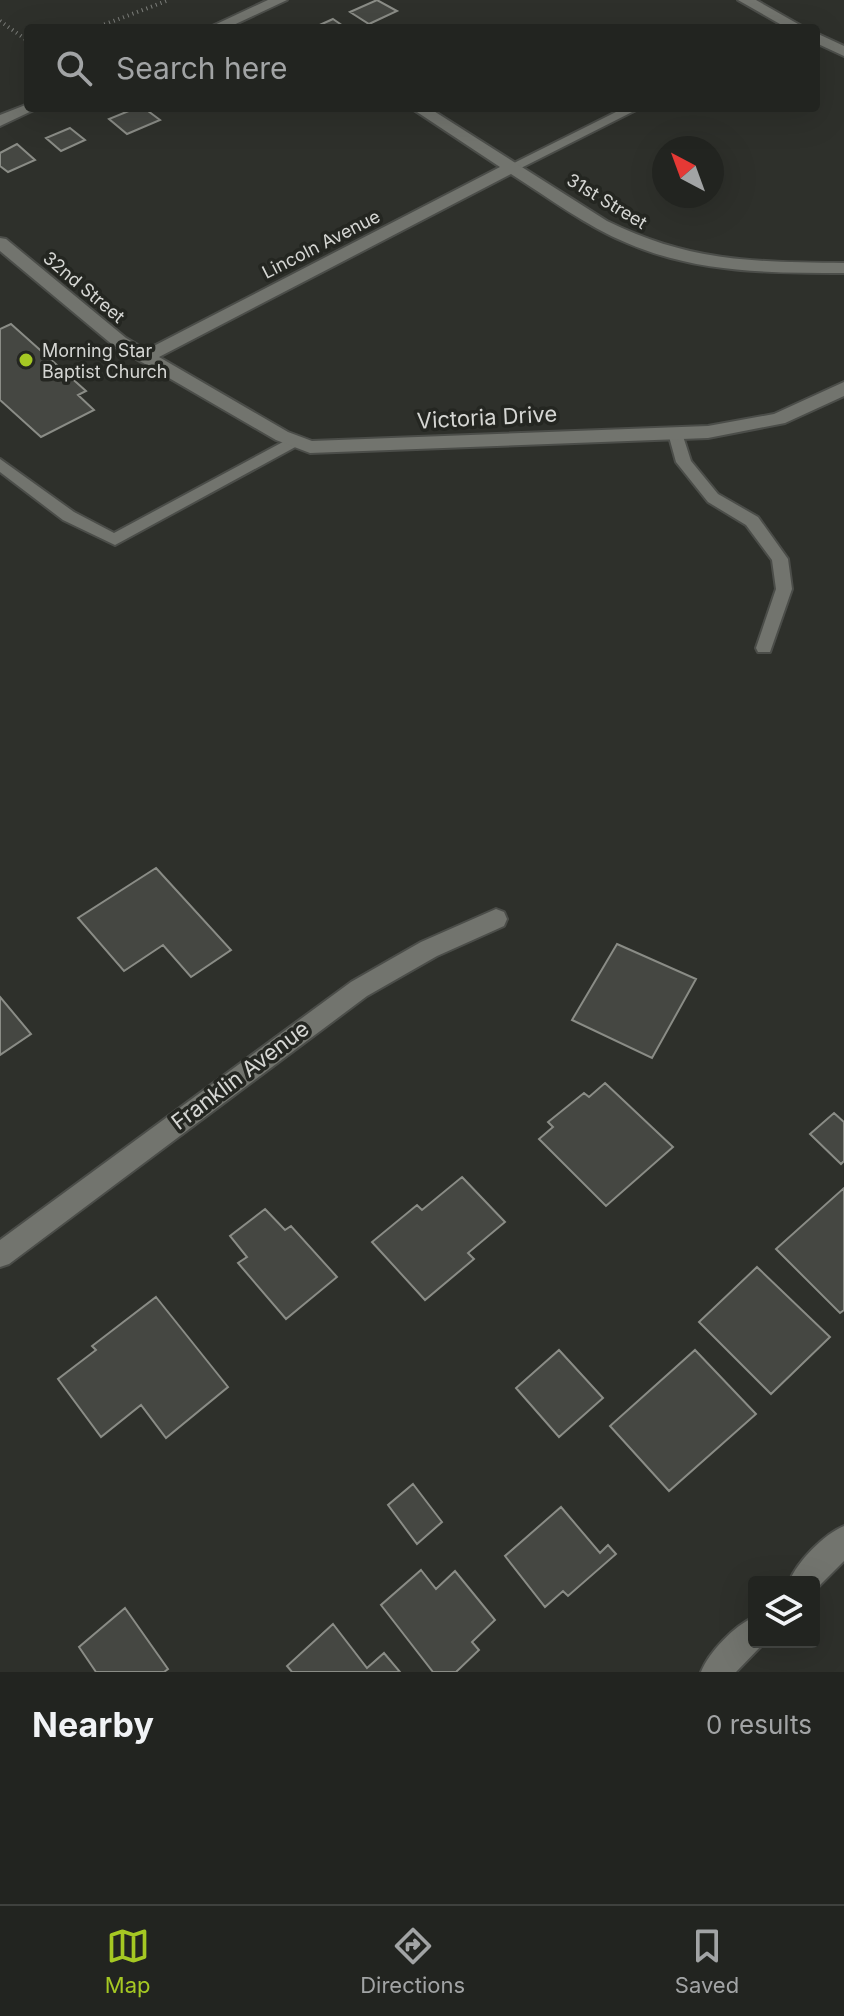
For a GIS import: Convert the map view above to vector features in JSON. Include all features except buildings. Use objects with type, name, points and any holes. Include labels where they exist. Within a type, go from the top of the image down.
[{"type":"street","points":[[224,24],[280,0]]},
{"type":"street","points":[[745,0],[790,24]]},
{"type":"street","points":[[820,39],[844,52]]},
{"type":"street","points":[[0,121],[24,111]]},
{"type":"street","name":"31st Street","points":[[426,112],[631,241],[667,254],[737,266],[844,268]]},
{"type":"street","name":"Lincoln Avenue","points":[[146,357],[514,166]]},
{"type":"street","name":"32nd Street","points":[[3,250],[120,342],[146,357]]},
{"type":"street","name":"Victoria Drive","points":[[146,357],[294,441],[310,447],[675,433],[769,424],[805,411],[844,388]]},
{"type":"street","name":"Franklin Avenue","points":[[0,1255],[359,989],[429,949],[496,919]]},
{"type":"street","points":[[809,1576],[844,1540]]},
{"type":"street","points":[[716,1672],[748,1638]]},
{"type":"lane","points":[[514,166],[626,112]]},
{"type":"lane","points":[[675,433],[684,462],[713,498],[752,521],[780,559],[784,589],[764,648]]},
{"type":"lane","points":[[0,464],[90,530],[115,539],[294,441]]},
{"type":"path","points":[[104,24],[169,0]]},
{"type":"path","points":[[0,21],[24,38]]},
{"type":"place","name":"Morning Star Baptist Church","points":[[26,360]]}]
